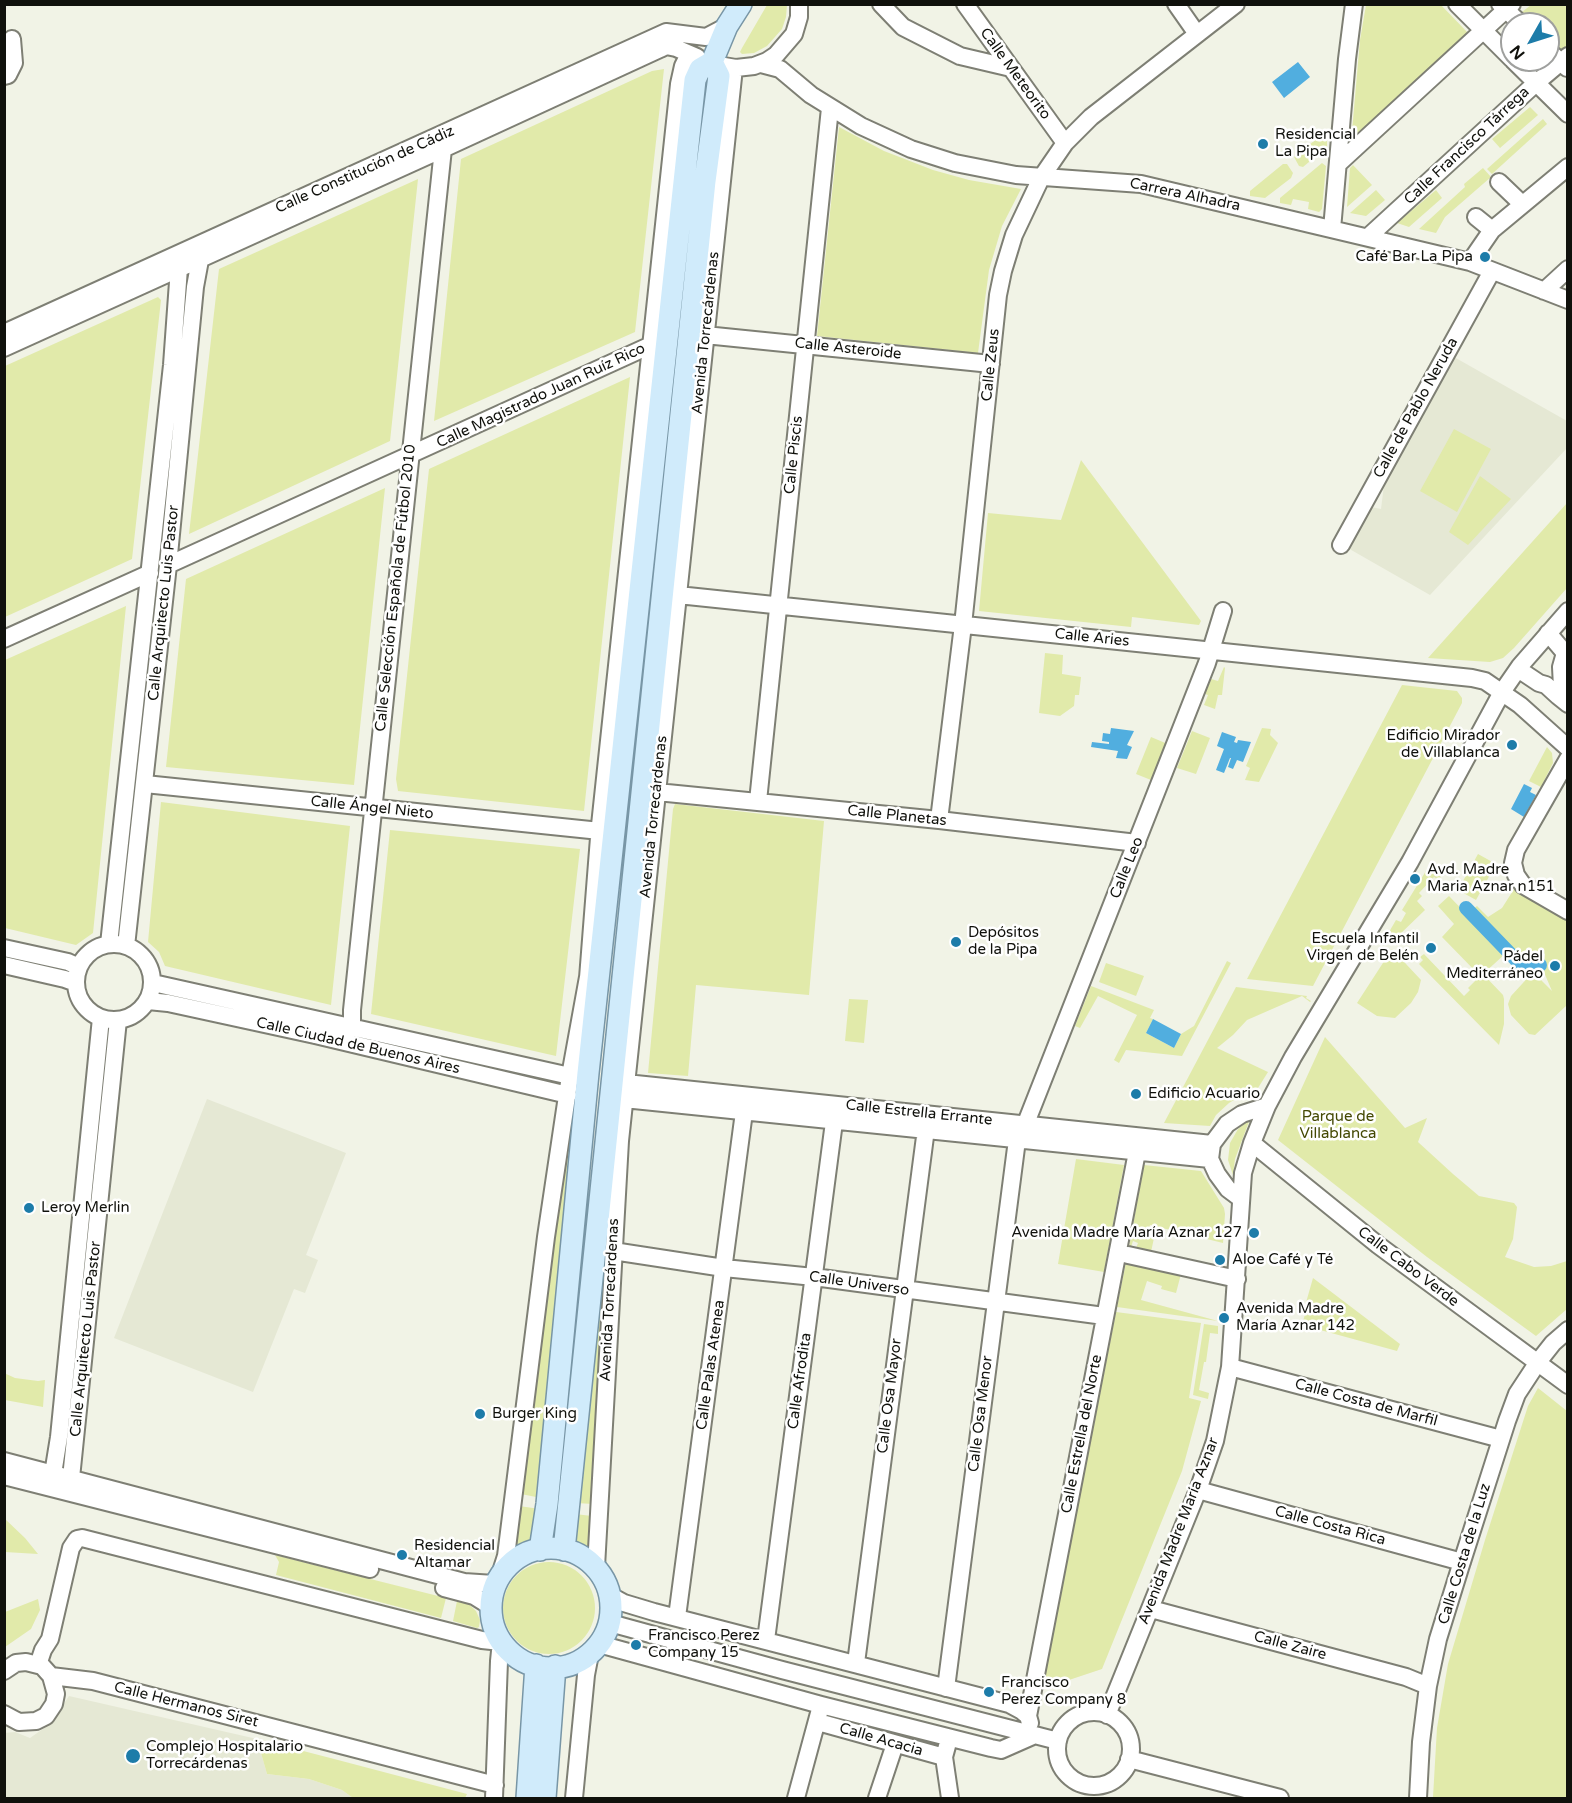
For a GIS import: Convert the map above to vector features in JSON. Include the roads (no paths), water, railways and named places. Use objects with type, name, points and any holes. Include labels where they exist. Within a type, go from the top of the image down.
[{"type":"main road","points":[[540,1550],[547,1504],[588,1073],[606,839],[694,85],[711,66],[728,26],[741,4]]},
{"type":"main road","name":"Avenida Torrecárdenas","points":[[564,1550],[705,181],[711,66]]},
{"type":"main road","points":[[540,1550],[564,1550],[596,1567],[611,1596],[610,1623],[595,1649],[576,1661],[546,1666],[517,1657],[503,1644],[493,1625],[489,1606],[497,1580],[519,1557],[540,1550]]},
{"type":"main road","points":[[526,1798],[546,1666]]},
{"type":"main road","points":[[545,1798],[546,1666]]},
{"type":"street","points":[[761,64],[784,47],[796,30],[800,4]]},
{"type":"street","points":[[881,4],[903,27],[960,56],[1011,68]]},
{"type":"street","name":"Calle Meteorito","points":[[964,4],[1065,143]]},
{"type":"street","points":[[1176,4],[1197,34]]},
{"type":"street","name":"Calle Zeus","points":[[939,820],[963,625],[998,295],[1004,265],[1018,225],[1041,178],[1065,143],[1091,117],[1236,4]]},
{"type":"street","points":[[1332,229],[1354,4]]},
{"type":"street","points":[[1457,4],[1500,46]]},
{"type":"street","points":[[1338,164],[1484,31],[1506,6]]},
{"type":"street","name":"Calle Constitución de Cádiz","points":[[4,333],[666,32],[706,37],[728,26]]},
{"type":"street","points":[[4,76],[8,75],[14,63],[12,39]]},
{"type":"street","name":"Calle Constitución de Cádiz","points":[[4,348],[660,49],[670,47],[711,66],[761,64]]},
{"type":"street","points":[[780,69],[784,47]]},
{"type":"street","name":"Calle Francisco Tárrega","points":[[1368,237],[1536,83],[1565,62]]},
{"type":"street","name":"Carrera Alhadra","points":[[761,64],[780,69],[830,108],[891,141],[927,155],[984,170],[1041,178],[1141,184],[1470,262],[1568,300]]},
{"type":"street","points":[[4,1461],[457,1580],[497,1580],[506,1556],[544,1248],[570,1076],[588,978],[606,839],[651,345],[679,84],[683,66],[711,66]]},
{"type":"street","name":"Avenida Torrecárdenas","points":[[596,1567],[613,1251],[625,1091],[730,104],[711,66]]},
{"type":"street","points":[[1525,72],[1568,114]]},
{"type":"street","name":"Calle Piscis","points":[[758,801],[830,108]]},
{"type":"street","name":"Calle Selección Española de Fútbol 2010","points":[[352,1028],[352,1010],[443,149]]},
{"type":"street","points":[[1470,262],[1492,230],[1568,167]]},
{"type":"street","points":[[1499,182],[1522,204]]},
{"type":"street","points":[[1476,217],[1492,230]]},
{"type":"street","name":"Calle Arquitecto Luis Pastor","points":[[126,946],[168,565],[195,287],[200,260]]},
{"type":"street","name":"Calle Arquitecto Luis Pastor","points":[[109,944],[113,924],[172,365],[180,284],[179,268]]},
{"type":"street","points":[[1544,291],[1568,269]]},
{"type":"street","name":"Calle de Pablo Neruda","points":[[1341,544],[1492,271]]},
{"type":"street","name":"Calle Asteroide","points":[[705,335],[991,364]]},
{"type":"street","name":"Calle Magistrado Juan Ruíz Rico","points":[[168,565],[651,345]]},
{"type":"street","points":[[4,639],[150,573]]},
{"type":"street","name":"Calle Aries","points":[[678,595],[1472,678],[1485,681],[1520,705],[1568,748]]},
{"type":"street","name":"Calle Leo","points":[[1026,1123],[1212,650],[1223,611]]},
{"type":"street","name":"Avenida Madre María Aznar","points":[[1107,1715],[1198,1490],[1215,1441],[1230,1366],[1243,1173],[1267,1106],[1293,1057],[1410,862],[1502,692],[1518,669],[1568,611]]},
{"type":"street","points":[[1548,633],[1566,651],[1560,672],[1563,700]]},
{"type":"street","points":[[1518,669],[1546,686],[1563,700]]},
{"type":"street","points":[[1520,705],[1527,694],[1539,683]]},
{"type":"street","points":[[1568,759],[1516,850],[1513,863],[1516,876],[1523,885],[1568,911]]},
{"type":"street","name":"Calle Ángel Nieto","points":[[145,784],[374,808],[606,839]]},
{"type":"street","name":"Calle Planetas","points":[[657,792],[939,820],[1137,843]]},
{"type":"street","points":[[109,944],[126,946],[145,960],[151,971],[153,982],[148,1000],[141,1010],[130,1017],[118,1020],[101,1018],[91,1013],[83,1005],[78,994],[78,975],[86,956],[97,948],[109,944]]},
{"type":"street","points":[[4,948],[68,962],[78,975]]},
{"type":"street","points":[[4,965],[65,979],[78,975]]},
{"type":"street","name":"Calle Ciudad de Buenos Aires","points":[[153,982],[570,1076]]},
{"type":"street","name":"Calle Ciudad de Buenos Aires","points":[[148,1000],[303,1033],[568,1095]]},
{"type":"street","name":"Calle Arquitecto Luis Pastor","points":[[53,1474],[59,1437],[101,1018]]},
{"type":"street","name":"Calle Arquitecto Luis Pastor","points":[[71,1478],[118,1020]]},
{"type":"street","points":[[653,1103],[655,1086]]},
{"type":"street","name":"Calle Estrella Errante","points":[[625,1091],[655,1086],[1026,1123],[1211,1151]]},
{"type":"street","name":"Calle Estrella Errante","points":[[625,1091],[653,1103],[834,1122],[926,1129],[1137,1152],[1211,1151]]},
{"type":"street","points":[[1240,1198],[1228,1190],[1217,1174],[1211,1151],[1227,1124],[1242,1114],[1267,1106]]},
{"type":"street","name":"Calle Palas Atenea","points":[[677,1617],[744,1112]]},
{"type":"street","name":"Calle Afrodita","points":[[766,1640],[834,1122]]},
{"type":"street","name":"Calle Osa Mayor","points":[[856,1663],[926,1129]]},
{"type":"street","name":"Calle Osa Menor","points":[[946,1688],[1017,1140]]},
{"type":"street","name":"Calle Cabo Verde","points":[[1252,1143],[1413,1272],[1568,1385]]},
{"type":"street","name":"Calle Estrella del Norte","points":[[1028,1716],[1137,1152]]},
{"type":"street","name":"Calle Universo","points":[[613,1251],[724,1268],[814,1277],[1104,1316]]},
{"type":"street","points":[[1128,1255],[1237,1279]]},
{"type":"street","name":"Calle Costa de la Luz","points":[[1418,1798],[1422,1731],[1438,1639],[1501,1440],[1518,1394],[1538,1362],[1553,1343],[1568,1330]]},
{"type":"street","name":"Calle Costa de Marfil","points":[[1230,1366],[1501,1440]]},
{"type":"street","points":[[4,1476],[456,1590],[474,1596],[489,1606]]},
{"type":"street","name":"Calle Costa Rica","points":[[1198,1490],[1462,1562]]},
{"type":"street","points":[[38,1665],[50,1639],[70,1548],[77,1539],[93,1541],[503,1644],[499,1660],[494,1792]]},
{"type":"street","points":[[611,1596],[632,1605],[1009,1704],[1028,1716],[1035,1735]]},
{"type":"street","name":"Calle Zaire","points":[[1151,1609],[1395,1674],[1428,1686]]},
{"type":"street","points":[[610,1623],[1058,1741]]},
{"type":"street","points":[[580,1797],[586,1675],[595,1649],[1001,1750],[1035,1735]]},
{"type":"street","points":[[4,1671],[16,1663],[26,1662],[38,1665],[51,1676],[56,1694],[54,1704],[46,1716],[36,1721],[24,1723],[4,1714]]},
{"type":"street","name":"Calle Hermanos Siret","points":[[51,1676],[93,1681],[494,1792]]},
{"type":"street","points":[[797,1798],[821,1705]]},
{"type":"street","points":[[1091,1713],[1107,1715],[1119,1723],[1127,1733],[1131,1746],[1129,1760],[1123,1772],[1112,1782],[1078,1791],[1062,1768],[1057,1752],[1058,1741],[1065,1727],[1076,1718],[1091,1713]]},
{"type":"street","name":"Calle Acacia","points":[[818,1722],[944,1757]]},
{"type":"street","points":[[949,1737],[944,1757],[950,1798]]},
{"type":"street","points":[[877,1798],[895,1744]]},
{"type":"street","points":[[1129,1760],[1280,1798]]},
{"type":"water","points":[[1298,62],[1310,77],[1284,98],[1272,82]]},
{"type":"water","points":[[1111,728],[1134,731],[1127,745],[1132,747],[1127,759],[1116,758],[1118,751],[1091,747],[1092,742],[1109,744],[1109,742],[1102,741],[1103,733],[1110,734]]},
{"type":"water","points":[[1222,732],[1236,737],[1234,742],[1237,743],[1238,740],[1251,742],[1243,762],[1237,760],[1233,769],[1228,767],[1230,758],[1224,773],[1216,770],[1224,749],[1217,746]]},
{"type":"water","points":[[1524,784],[1532,788],[1530,792],[1536,795],[1524,817],[1511,809]]},
{"type":"water","points":[[1153,1019],[1181,1034],[1174,1048],[1146,1033]]},
{"type":"waterway","points":[[1466,908],[1521,965],[1540,965]]},
{"type":"place","name":"Residencial La Pipa","points":[[1263,144]]},
{"type":"place","name":"Café Bar La Pipa","points":[[1485,257]]},
{"type":"place","name":"Edificio Mirador de Villablanca","points":[[1512,745]]},
{"type":"place","name":"Avd. Madre Maria Aznar n151","points":[[1415,879]]},
{"type":"place","name":"Depósitos de la Pipa","points":[[956,942]]},
{"type":"place","name":"Escuela Infantil Virgen de Belén","points":[[1431,948]]},
{"type":"place","name":"Pádel Mediterráneo","points":[[1555,966]]},
{"type":"place","name":"Edificio Acuario","points":[[1136,1094]]},
{"type":"place","name":"Leroy Merlin","points":[[29,1208]]},
{"type":"place","name":"Avenida Madre María Aznar 127","points":[[1254,1233]]},
{"type":"place","name":"Aloe Café y Té","points":[[1220,1260]]},
{"type":"place","name":"Avenida Madre María Aznar 142","points":[[1224,1318]]},
{"type":"place","name":"Burger King","points":[[480,1414]]},
{"type":"place","name":"Residencial Altamar","points":[[402,1555]]},
{"type":"place","name":"Francisco Perez Company 15","points":[[636,1645]]},
{"type":"place","name":"Francisco Perez Company 8","points":[[989,1692]]},
{"type":"place","name":"Complejo Hospitalario Torrecárdenas","points":[[133,1756]]},
{"type":"park label","name":"Parque de Villablanca","points":[[1338,1126]]}]
